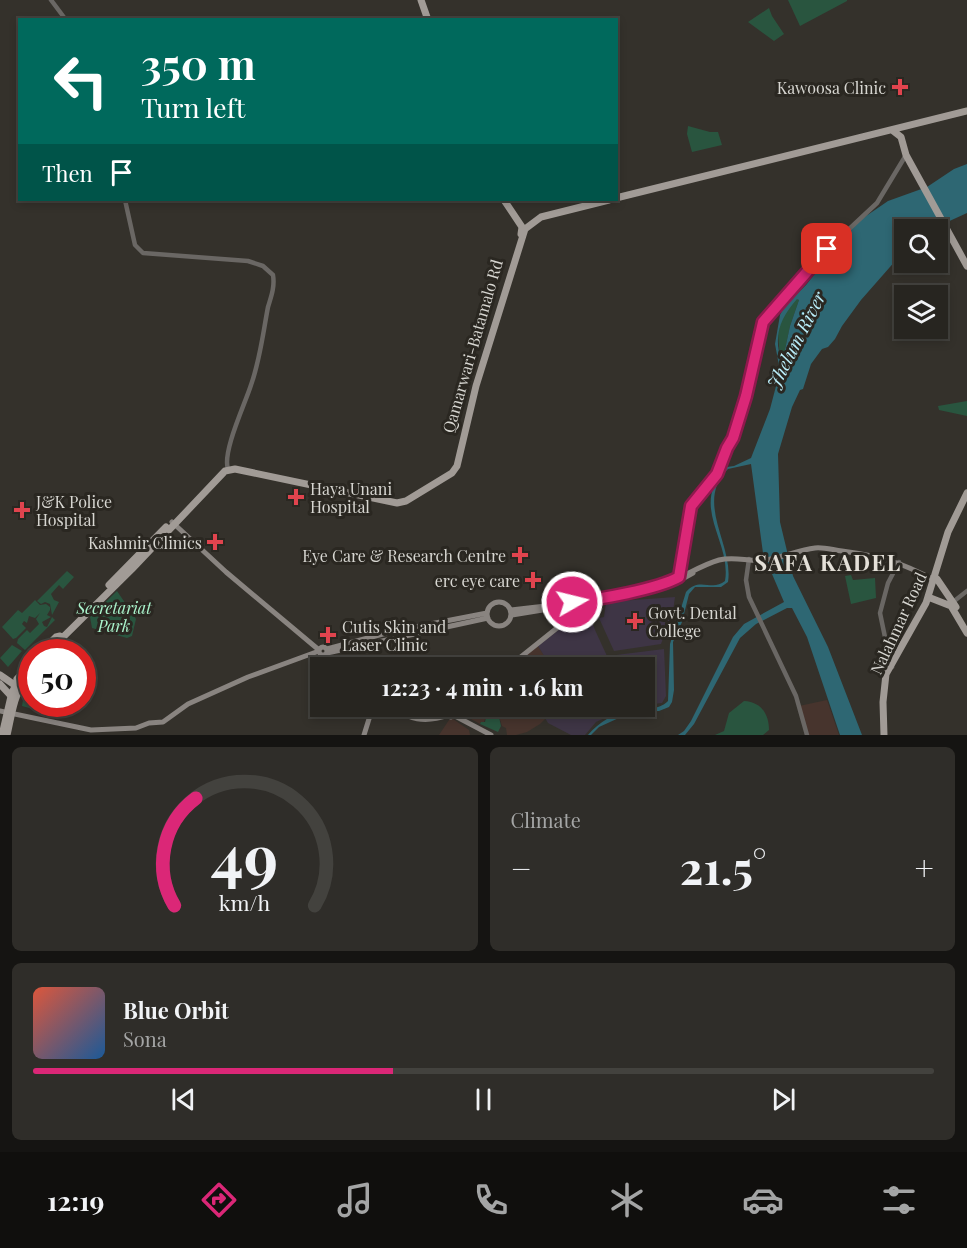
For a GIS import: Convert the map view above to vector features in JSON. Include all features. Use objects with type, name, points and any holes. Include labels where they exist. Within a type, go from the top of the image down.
[{"type":"main road","points":[[421,0],[427,18]]},
{"type":"main road","points":[[618,195],[967,111]]},
{"type":"main road","points":[[618,196],[901,127]]},
{"type":"main road","points":[[901,127],[905,153]]},
{"type":"main road","points":[[892,130],[901,136],[905,153],[967,266]]},
{"type":"main road","points":[[505,201],[522,227],[521,239]]},
{"type":"main road","points":[[522,227],[539,213],[588,201]]},
{"type":"main road","name":"Qamarwari-Batamalo Rd","points":[[226,468],[235,465],[356,493],[403,499],[449,472],[456,458],[472,384],[527,226],[541,217],[600,201]]},
{"type":"main road","name":"Qamarwari-Batamalo Rd","points":[[508,277],[522,227]]},
{"type":"main road","points":[[59,639],[226,468]]},
{"type":"main road","points":[[174,522],[226,468]]},
{"type":"main road","name":"Nalahmar Road","points":[[885,735],[887,687],[891,667],[930,597],[952,522],[967,493]]},
{"type":"main road","name":"Nalahmar Road","points":[[945,546],[967,501]]},
{"type":"main road","points":[[174,522],[328,657]]},
{"type":"main road","points":[[511,612],[589,601],[670,582],[721,559],[764,559],[819,547],[870,554],[905,562],[935,579],[967,625]]},
{"type":"main road","points":[[794,552],[820,548],[874,556],[909,566],[935,579]]},
{"type":"main road","points":[[511,612],[587,604],[662,587],[682,576]]},
{"type":"main road","points":[[930,597],[951,606],[967,633]]},
{"type":"main road","points":[[500,601],[506,603],[511,612],[509,621],[503,626],[495,625],[488,615],[492,604],[500,601]]},
{"type":"main road","points":[[521,657],[587,604]]},
{"type":"main road","points":[[6,710],[100,730],[136,728],[149,723],[163,722],[185,708],[250,679],[323,652],[394,630],[450,623],[488,615]]},
{"type":"main road","points":[[1,679],[13,690]]},
{"type":"main road","points":[[3,735],[12,692],[18,682]]},
{"type":"main road","points":[[3,735],[6,710],[13,690],[18,684]]},
{"type":"main road","points":[[6,710],[13,690]]},
{"type":"main road","points":[[364,735],[370,717]]},
{"type":"main road","points":[[411,717],[428,721],[444,717]]},
{"type":"main road","points":[[455,717],[484,735]]},
{"type":"main road","points":[[456,717],[491,735]]},
{"type":"street","points":[[53,0],[66,18]]},
{"type":"street","points":[[682,576],[691,506],[713,480],[736,429],[763,322],[818,258],[876,203],[905,153]]},
{"type":"street","points":[[124,201],[135,245],[148,255],[248,261],[264,266],[270,271],[272,283],[265,320],[250,380],[235,420],[226,468]]},
{"type":"street","points":[[748,559],[747,589],[796,696],[807,735]]},
{"type":"street","points":[[891,667],[880,613],[888,583],[898,562]]},
{"type":"street","points":[[953,602],[967,591]]},
{"type":"street","points":[[100,730],[107,735]]},
{"type":"shaded area","name":"Govt. Dental College","points":[[675,597],[673,611],[661,644],[614,651],[599,618],[604,617],[606,602]]},
{"type":"shaded area","points":[[587,608],[607,657],[545,657],[538,646]]},
{"type":"shaded area","points":[[538,646],[545,657],[524,657]]},
{"type":"shaded area","points":[[664,649],[666,696],[662,703],[655,704],[655,657],[616,657],[616,655]]},
{"type":"shaded area","points":[[827,700],[839,735],[807,735],[799,706]]},
{"type":"shaded area","points":[[468,717],[486,717],[484,722],[480,724]]},
{"type":"shaded area","points":[[499,717],[544,717],[545,719],[527,732],[516,735],[507,735],[506,728],[502,726]]},
{"type":"shaded area","points":[[545,717],[607,717],[596,722],[585,735],[571,735],[548,723]]},
{"type":"shaded area","points":[[453,719],[469,730],[470,735],[439,735],[449,720]]},
{"type":"green space","points":[[788,0],[847,0],[847,1],[800,26]]},
{"type":"green space","points":[[769,8],[784,34],[774,41],[748,22]]},
{"type":"green space","points":[[688,126],[718,132],[722,145],[692,152],[687,134]]},
{"type":"green space","points":[[797,298],[799,300],[790,326],[783,359],[780,359],[778,334],[782,316]]},
{"type":"green space","points":[[967,401],[967,416],[939,410],[938,406]]},
{"type":"green space","points":[[67,571],[74,577],[63,589],[59,585],[51,594],[54,600],[59,602],[52,615],[50,604],[45,602],[41,604],[37,601]]},
{"type":"green space","points":[[851,575],[853,580],[875,578],[876,598],[851,604],[845,576]]},
{"type":"green space","name":"Secretariat Park","points":[[117,591],[136,619],[132,636],[127,638],[92,628],[90,617]]},
{"type":"green space","points":[[35,600],[40,605],[46,604],[50,607],[47,615],[51,617],[42,622],[44,626],[47,627],[52,617],[55,620],[36,639],[18,639],[27,630],[30,633],[39,624],[36,619],[40,613],[35,618],[29,616],[27,623],[24,621],[22,624],[26,628],[13,639],[2,627],[18,610],[22,613]]},
{"type":"green space","points":[[12,645],[18,649],[18,656],[8,667],[0,658]]},
{"type":"green space","points":[[744,701],[756,704],[763,710],[768,719],[769,730],[763,735],[715,735],[724,731],[729,713]]},
{"type":"green space","points":[[486,717],[499,717],[501,726],[498,732],[480,724],[485,722]]},
{"type":"water","name":"Jhelum River","points":[[967,164],[967,213],[948,222],[948,219],[894,219],[894,262],[861,300],[835,339],[828,347],[822,349],[811,364],[803,389],[800,390],[792,407],[778,454],[780,522],[793,576],[828,647],[862,735],[840,735],[807,637],[792,608],[787,608],[756,624],[740,638],[694,724],[685,735],[678,735],[691,721],[733,637],[744,624],[784,602],[763,553],[751,464],[728,469],[718,482],[714,495],[715,510],[726,553],[728,582],[721,587],[695,587],[689,594],[682,622],[673,642],[672,702],[669,707],[655,711],[655,707],[668,701],[670,644],[686,592],[696,585],[715,585],[725,581],[723,552],[711,510],[711,496],[716,481],[727,467],[751,458],[770,409],[780,371],[775,344],[780,315],[784,307],[806,285],[853,225],[888,201],[927,187],[954,169]],"holes":[[[797,299],[799,300],[790,326],[783,359],[781,359],[778,334],[783,320]]]},
{"type":"water","points":[[611,717],[621,717],[588,735]]},
{"type":"place","name":"Kawoosa Clinic","points":[[900,87]]},
{"type":"place","name":"Haya Unani Hospital","points":[[296,497]]},
{"type":"place","name":"J&K Police Hospital","points":[[22,510]]},
{"type":"place","name":"Kashmir Clinics","points":[[215,542]]},
{"type":"place","name":"Eye Care & Research Centre","points":[[520,555]]},
{"type":"place","name":"erc eye care","points":[[533,580]]},
{"type":"place","name":"Govt. Dental College","points":[[635,621]]},
{"type":"place","name":"Cutis Skin and Laser Clinic","points":[[328,635]]},
{"type":"district","name":"SAFA KADEL","points":[[828,562]]},
{"type":"route","points":[[572,602],[589,601],[660,585],[679,577],[689,511],[692,503],[717,474],[733,438],[746,396],[763,322],[827,249]]}]
